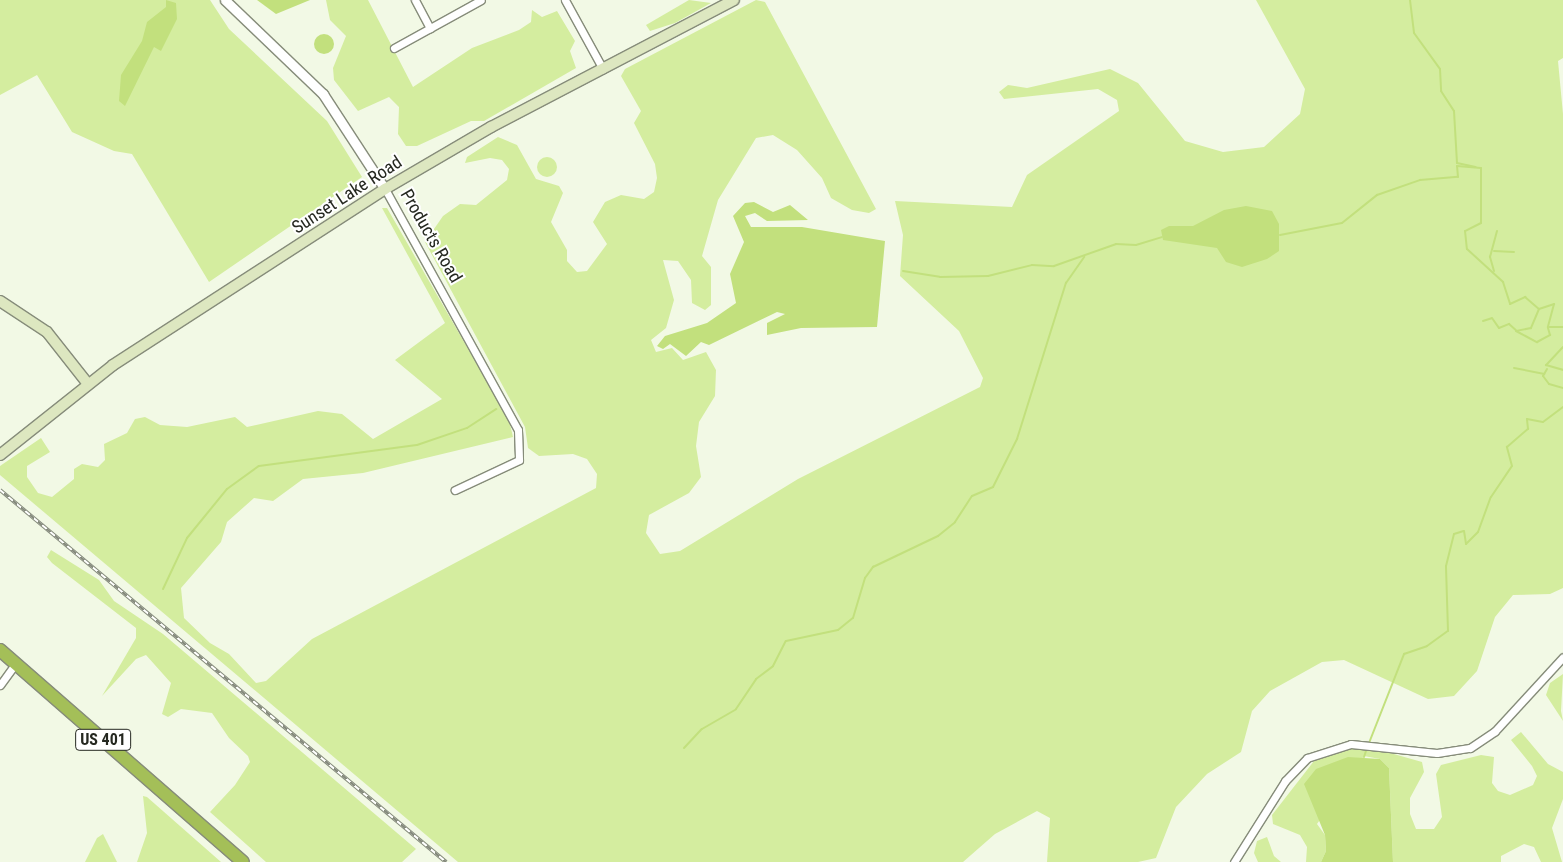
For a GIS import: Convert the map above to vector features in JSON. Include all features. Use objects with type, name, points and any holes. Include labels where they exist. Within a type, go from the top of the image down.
[{"type":"highway","name":"US 401","points":[[0,650],[242,862]]},
{"type":"main road","name":"Sunset Lake Road","points":[[0,455],[88,384],[385,189],[603,68],[734,0]]},
{"type":"main road","points":[[0,301],[47,332],[88,384]]},
{"type":"street","name":"Products Road","points":[[225,0],[323,94],[385,189],[518,430],[519,460],[455,490]]},
{"type":"street","points":[[415,0],[430,28]]},
{"type":"street","points":[[394,48],[481,0]]},
{"type":"street","points":[[565,0],[603,68]]},
{"type":"street","points":[[1234,862],[1285,781],[1307,758],[1351,744],[1437,753],[1470,748],[1495,732],[1563,657]]},
{"type":"street","points":[[0,685],[16,663]]},
{"type":"shaded area","points":[[0,0],[210,0],[229,29],[327,121],[362,177],[209,282],[132,154],[114,151],[72,132],[37,75],[0,95]]},
{"type":"shaded area","points":[[166,0],[176,3],[177,19],[161,51],[154,47],[125,106],[119,101],[121,75],[142,41],[147,22],[166,7]]},
{"type":"shaded area","points":[[257,0],[310,0],[276,14]]},
{"type":"shaded area","points":[[326,0],[368,0],[413,87],[472,48],[519,30],[531,22],[532,10],[542,17],[557,11],[575,41],[570,51],[576,68],[484,121],[471,121],[417,146],[406,146],[398,134],[399,107],[389,97],[358,111],[334,80],[333,68],[346,36],[330,20]]},
{"type":"shaded area","points":[[689,0],[711,3],[675,23],[650,31],[646,25]]},
{"type":"shaded area","points":[[756,0],[765,2],[876,209],[869,213],[852,210],[831,198],[822,178],[797,150],[773,135],[756,138],[718,200],[702,256],[711,267],[711,305],[705,310],[692,303],[691,280],[678,261],[663,260],[674,300],[666,328],[651,340],[656,352],[672,348],[683,360],[706,352],[716,370],[715,396],[699,422],[696,446],[701,477],[689,493],[649,515],[646,533],[660,554],[680,551],[798,479],[980,387],[983,378],[959,331],[900,276],[903,235],[895,201],[1012,207],[1027,175],[1119,111],[1117,100],[1098,89],[1004,99],[999,92],[1008,85],[1027,88],[1110,69],[1138,83],[1185,141],[1223,152],[1264,147],[1300,114],[1305,89],[1256,0],[1563,0],[1563,58],[1558,61],[1563,114],[1563,588],[1550,594],[1513,595],[1495,617],[1477,671],[1454,696],[1428,699],[1344,660],[1322,662],[1270,691],[1252,711],[1241,752],[1207,774],[1176,807],[1156,858],[1138,862],[1047,862],[1050,818],[1037,811],[995,834],[963,862],[458,862],[0,475],[0,466],[41,438],[50,452],[27,466],[27,477],[38,493],[52,497],[74,479],[74,469],[82,464],[98,467],[105,460],[104,444],[127,433],[135,419],[145,417],[160,425],[187,427],[235,417],[247,427],[318,411],[342,414],[373,439],[442,399],[395,360],[445,323],[382,208],[387,208],[509,420],[513,437],[363,473],[303,479],[273,501],[254,498],[227,522],[221,542],[181,588],[184,618],[210,643],[229,654],[256,683],[266,681],[312,639],[596,488],[597,474],[587,459],[573,454],[539,456],[528,448],[525,427],[425,242],[443,216],[460,204],[476,205],[507,180],[509,169],[502,160],[490,158],[465,163],[467,157],[498,137],[517,145],[536,179],[559,186],[563,193],[551,222],[567,250],[567,261],[577,272],[587,271],[607,244],[593,222],[605,202],[621,195],[644,199],[654,192],[657,178],[655,164],[634,123],[641,111],[621,76],[625,69]]},
{"type":"shaded area","points":[[324,34],[331,37],[334,44],[331,51],[324,54],[317,51],[314,44],[317,37]]},
{"type":"shaded area","points":[[547,157],[554,160],[557,167],[554,174],[547,177],[540,174],[537,167],[540,160]]},
{"type":"shaded area","points":[[754,202],[773,212],[790,205],[808,220],[767,221],[755,213],[745,216],[751,227],[802,227],[885,241],[877,327],[801,328],[767,335],[767,323],[785,314],[777,312],[709,345],[701,342],[686,356],[670,344],[663,349],[657,346],[665,336],[707,323],[736,303],[730,274],[744,242],[733,216],[745,203]]},
{"type":"shaded area","points":[[1246,206],[1272,211],[1279,224],[1279,251],[1267,259],[1242,267],[1226,262],[1217,248],[1163,240],[1161,230],[1169,226],[1193,226],[1224,210]]},
{"type":"shaded area","points":[[51,550],[99,580],[114,601],[163,634],[416,849],[402,862],[266,862],[210,812],[235,785],[250,762],[248,756],[229,738],[212,713],[181,709],[168,717],[162,714],[171,683],[146,655],[136,659],[102,696],[136,638],[136,628],[52,563],[47,557]]},
{"type":"shaded area","points":[[1563,674],[1561,711],[1563,721],[1546,695],[1550,683]]},
{"type":"shaded area","points":[[1521,732],[1548,764],[1563,772],[1563,799],[1552,828],[1562,862],[1541,862],[1534,847],[1524,844],[1501,856],[1501,862],[1393,862],[1389,768],[1380,759],[1364,756],[1317,824],[1325,835],[1326,851],[1321,862],[1306,862],[1307,847],[1300,835],[1273,824],[1272,815],[1314,761],[1353,748],[1376,749],[1422,762],[1424,772],[1410,798],[1410,814],[1416,829],[1434,829],[1442,817],[1436,774],[1441,765],[1481,755],[1494,757],[1492,783],[1498,791],[1510,795],[1533,785],[1537,776],[1532,766],[1511,740]]},
{"type":"shaded area","points":[[1348,757],[1380,759],[1389,768],[1393,862],[1321,862],[1326,851],[1325,835],[1304,784],[1316,769]]},
{"type":"shaded area","points":[[143,796],[147,797],[221,862],[137,862],[147,833]]},
{"type":"shaded area","points":[[103,834],[117,862],[85,862],[97,838]]},
{"type":"shaded area","points":[[1267,837],[1274,856],[1281,862],[1258,862],[1254,853],[1257,841]]},
{"type":"waterway","points":[[1410,0],[1414,33],[1440,69],[1441,91],[1454,111],[1457,163],[1476,167]]},
{"type":"waterway","points":[[1280,235],[1342,223],[1377,195],[1420,180],[1458,177],[1457,166],[1481,168]]},
{"type":"waterway","points":[[1481,168],[1481,223],[1465,231],[1467,249],[1503,282],[1510,304],[1525,297],[1539,309],[1554,304],[1548,327],[1563,327]]},
{"type":"waterway","points":[[1494,271],[1490,257],[1497,231]]},
{"type":"waterway","points":[[903,271],[940,277],[988,276],[1032,265],[1054,266],[1116,244],[1136,245],[1162,237]]},
{"type":"waterway","points":[[1494,251],[1514,252]]},
{"type":"waterway","points":[[684,748],[702,729],[736,709],[756,679],[773,666],[786,641],[838,630],[853,618],[865,578],[873,567],[938,536],[955,522],[972,496],[993,487],[1017,439],[1066,283],[1084,257]]},
{"type":"waterway","points":[[1539,309],[1531,328],[1516,331],[1537,342],[1550,335],[1548,328]]},
{"type":"waterway","points":[[1483,321],[1492,318],[1499,328],[1509,324],[1516,330]]},
{"type":"waterway","points":[[1563,347],[1546,365],[1563,370]]},
{"type":"waterway","points":[[1514,368],[1544,374]]},
{"type":"waterway","points":[[1547,369],[1543,376],[1549,384],[1563,388]]},
{"type":"waterway","points":[[1369,743],[1404,654],[1427,646],[1448,631],[1446,566],[1454,534],[1464,531],[1466,544],[1478,532],[1491,497],[1512,466],[1507,447],[1528,429],[1527,419],[1543,422],[1563,407]]},
{"type":"waterway","points":[[163,589],[187,538],[227,489],[259,466],[417,445],[467,428],[496,409]]},
{"type":"waterway","points":[[1364,757],[1367,748]]},
{"type":"railway","points":[[0,490],[446,862]]}]
